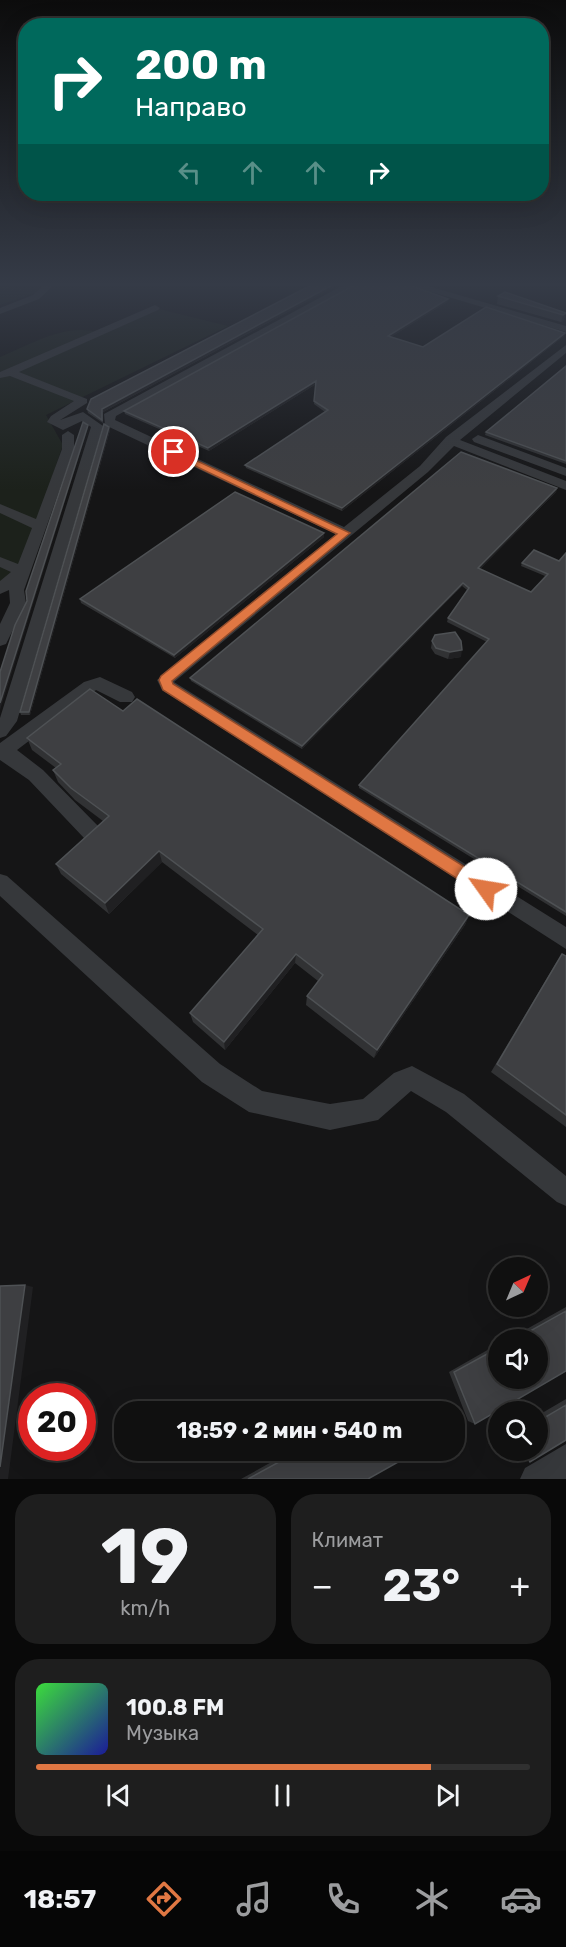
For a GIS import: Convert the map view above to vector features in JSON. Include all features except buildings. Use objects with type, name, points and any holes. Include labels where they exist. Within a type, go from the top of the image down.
[{"type":"street","points":[[5,374],[57,351]]},
{"type":"street","points":[[228,351],[110,414],[110,422],[345,533]]},
{"type":"street","points":[[562,351],[455,436],[424,469],[165,680],[168,686],[566,939]]},
{"type":"street","points":[[1,744],[97,426],[83,416],[63,426],[53,422],[55,418],[83,401],[5,374]]},
{"type":"street","points":[[0,640],[18,603],[16,590],[68,449],[68,435]]},
{"type":"street","points":[[455,436],[566,471]]},
{"type":"street","points":[[455,436],[566,486]]},
{"type":"street","points":[[50,500],[75,500]]},
{"type":"street","points":[[0,508],[40,526]]},
{"type":"street","points":[[0,562],[22,571]]},
{"type":"street","points":[[0,589],[22,571]]},
{"type":"street","points":[[1,744],[90,686],[100,684],[126,697]]},
{"type":"street","points":[[1,744],[36,775],[91,832]]},
{"type":"street","points":[[0,883],[211,1073],[258,1103],[330,1117],[369,1111],[403,1082],[412,1078],[455,1103],[566,1193]]},
{"type":"street","points":[[536,1479],[566,1460]]},
{"type":"shaded area","points":[[14,351],[177,351],[46,415],[63,445],[19,573],[0,585],[0,357]]},
{"type":"route","points":[[174,452],[345,533],[165,680],[168,686],[486,889]]}]
